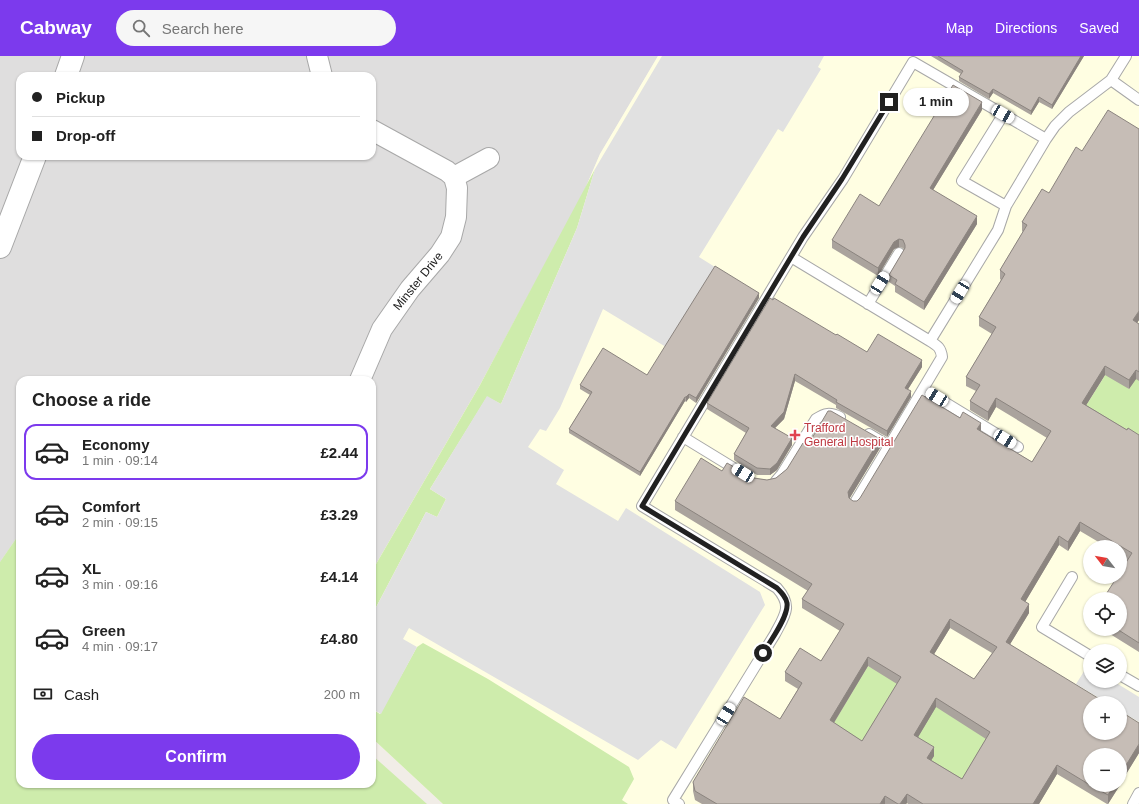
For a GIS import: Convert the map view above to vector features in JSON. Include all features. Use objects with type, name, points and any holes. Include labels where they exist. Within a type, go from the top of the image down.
[{"type":"street","points":[[67,72],[73,56]]},
{"type":"street","points":[[317,56],[321,72]]},
{"type":"street","points":[[376,132],[438,165],[454,178],[489,158]]},
{"type":"street","points":[[0,247],[33,160]]},
{"type":"street","name":"Minster Drive","points":[[362,376],[382,329],[410,289],[440,254],[451,237],[458,200],[454,178]]},
{"type":"lane","points":[[930,341],[998,230],[1006,206],[1046,139],[1055,126],[1069,112],[1111,80],[1126,56]]},
{"type":"lane","points":[[676,802],[775,634],[785,616],[787,605],[784,596],[777,588],[642,506],[803,237],[842,179],[913,62],[1046,139]]},
{"type":"lane","points":[[1111,80],[1139,100]]},
{"type":"lane","points":[[1003,114],[962,181],[1006,206]]},
{"type":"lane","points":[[868,304],[899,253]]},
{"type":"lane","points":[[791,257],[930,341],[941,350],[942,357],[854,504]]},
{"type":"lane","points":[[923,389],[1018,447]]},
{"type":"lane","points":[[765,483],[776,481],[782,474],[816,419],[823,414],[830,413],[849,423]]},
{"type":"lane","points":[[862,430],[889,446]]},
{"type":"lane","points":[[683,437],[748,477]]},
{"type":"lane","points":[[1072,577],[1042,627],[1083,652]]},
{"type":"lane","points":[[1127,678],[1139,686]]},
{"type":"lane","points":[[1133,804],[1139,794]]},
{"type":"shaded area","points":[[0,56],[658,56],[600,154],[582,196],[480,385],[376,564],[376,376],[16,376],[16,539],[0,562]]},
{"type":"shaded area","name":"Trafford General Hospital","points":[[658,56],[1139,56],[1139,804],[443,804],[376,742],[376,564],[480,385],[582,196],[600,154]]},
{"type":"shaded area","points":[[662,56],[824,56],[818,67],[821,69],[783,132],[778,129],[699,257],[715,267],[666,347],[603,309],[560,408],[546,431],[540,429],[528,447],[564,470],[556,484],[618,521],[626,508],[760,592],[765,605],[676,749],[661,740],[638,760],[409,628],[403,639],[417,647],[381,714],[376,711],[376,607],[426,512],[437,517],[446,499],[430,489],[487,396],[501,404],[577,228],[595,169]]},
{"type":"shaded area","points":[[1083,673],[1083,688],[1124,688],[1139,697],[1139,722],[1127,715],[1127,696],[1096,696],[1076,684]]},
{"type":"green space","points":[[595,169],[577,228],[501,404],[487,397],[430,489],[446,499],[437,517],[426,512],[376,607],[376,564],[480,385]]},
{"type":"green space","points":[[1109,369],[1129,389],[1137,376],[1139,377],[1139,444],[1082,412]]},
{"type":"green space","points":[[16,539],[16,788],[376,788],[376,759],[427,804],[0,804],[0,562]]},
{"type":"green space","points":[[423,643],[488,679],[629,767],[634,779],[622,800],[628,804],[443,804],[376,742],[376,712],[380,714],[417,647]]},
{"type":"green space","points":[[868,666],[872,668],[909,673],[857,760],[824,739]]},
{"type":"green space","points":[[926,698],[991,738],[957,796],[896,733]]},
{"type":"building","points":[[938,56],[1081,56],[1052,105],[1039,97],[1031,111],[993,89],[989,94],[959,77],[963,71]]},
{"type":"building","points":[[953,85],[982,102],[930,188],[977,216],[924,302],[895,284],[897,280],[889,275],[905,248],[903,240],[899,239],[894,242],[878,268],[832,240],[860,194],[879,206]]},
{"type":"building","points":[[1108,110],[1139,129],[1139,311],[1133,320],[1139,324],[1139,372],[1136,370],[1129,380],[1105,366],[1082,403],[1127,430],[1128,428],[1139,435],[1139,643],[1127,635],[1127,592],[1107,592],[1113,584],[1127,584],[1127,561],[1132,553],[1127,550],[1127,540],[1110,540],[1080,522],[1068,542],[1059,536],[1021,599],[1029,604],[1006,642],[1095,696],[1083,696],[1083,740],[1127,740],[1127,715],[1139,723],[1139,744],[1127,764],[1127,748],[1083,748],[1083,781],[1057,765],[1033,804],[923,804],[907,794],[900,804],[885,796],[880,804],[717,804],[695,791],[693,782],[744,697],[780,719],[802,683],[785,672],[800,648],[821,661],[844,624],[802,599],[812,584],[675,501],[701,458],[722,471],[727,463],[754,478],[767,480],[776,478],[787,469],[803,443],[808,445],[828,411],[831,411],[880,439],[848,492],[849,498],[853,501],[857,501],[922,395],[960,418],[963,412],[981,423],[977,429],[1032,462],[1051,431],[996,398],[988,412],[970,401],[980,385],[966,377],[996,327],[979,317],[1005,274],[1000,270],[1027,225],[1022,222],[1042,189],[1049,193],[1076,147],[1082,151]],"holes":[[[950,619],[997,647],[974,679],[930,652]],[[868,657],[901,677],[862,741],[830,720]],[[936,698],[990,732],[962,779],[927,758],[934,747],[914,735]]]},
{"type":"building","points":[[715,266],[759,293],[696,398],[689,394],[685,397],[640,472],[569,429],[592,392],[580,385],[603,348],[647,375]]},
{"type":"building","points":[[770,298],[773,300],[774,298],[867,352],[878,334],[922,360],[905,388],[911,391],[887,431],[836,402],[837,400],[795,374],[784,412],[771,426],[792,438],[777,463],[770,469],[757,468],[734,454],[749,428],[707,403]]},
{"type":"building","points":[[1103,792],[1110,792],[1108,795]]},
{"type":"place","name":"Trafford General Hospital","points":[[795,435]]},
{"type":"route","points":[[763,653],[785,616],[787,605],[784,596],[777,588],[642,506],[803,237],[842,179],[889,102]]}]
